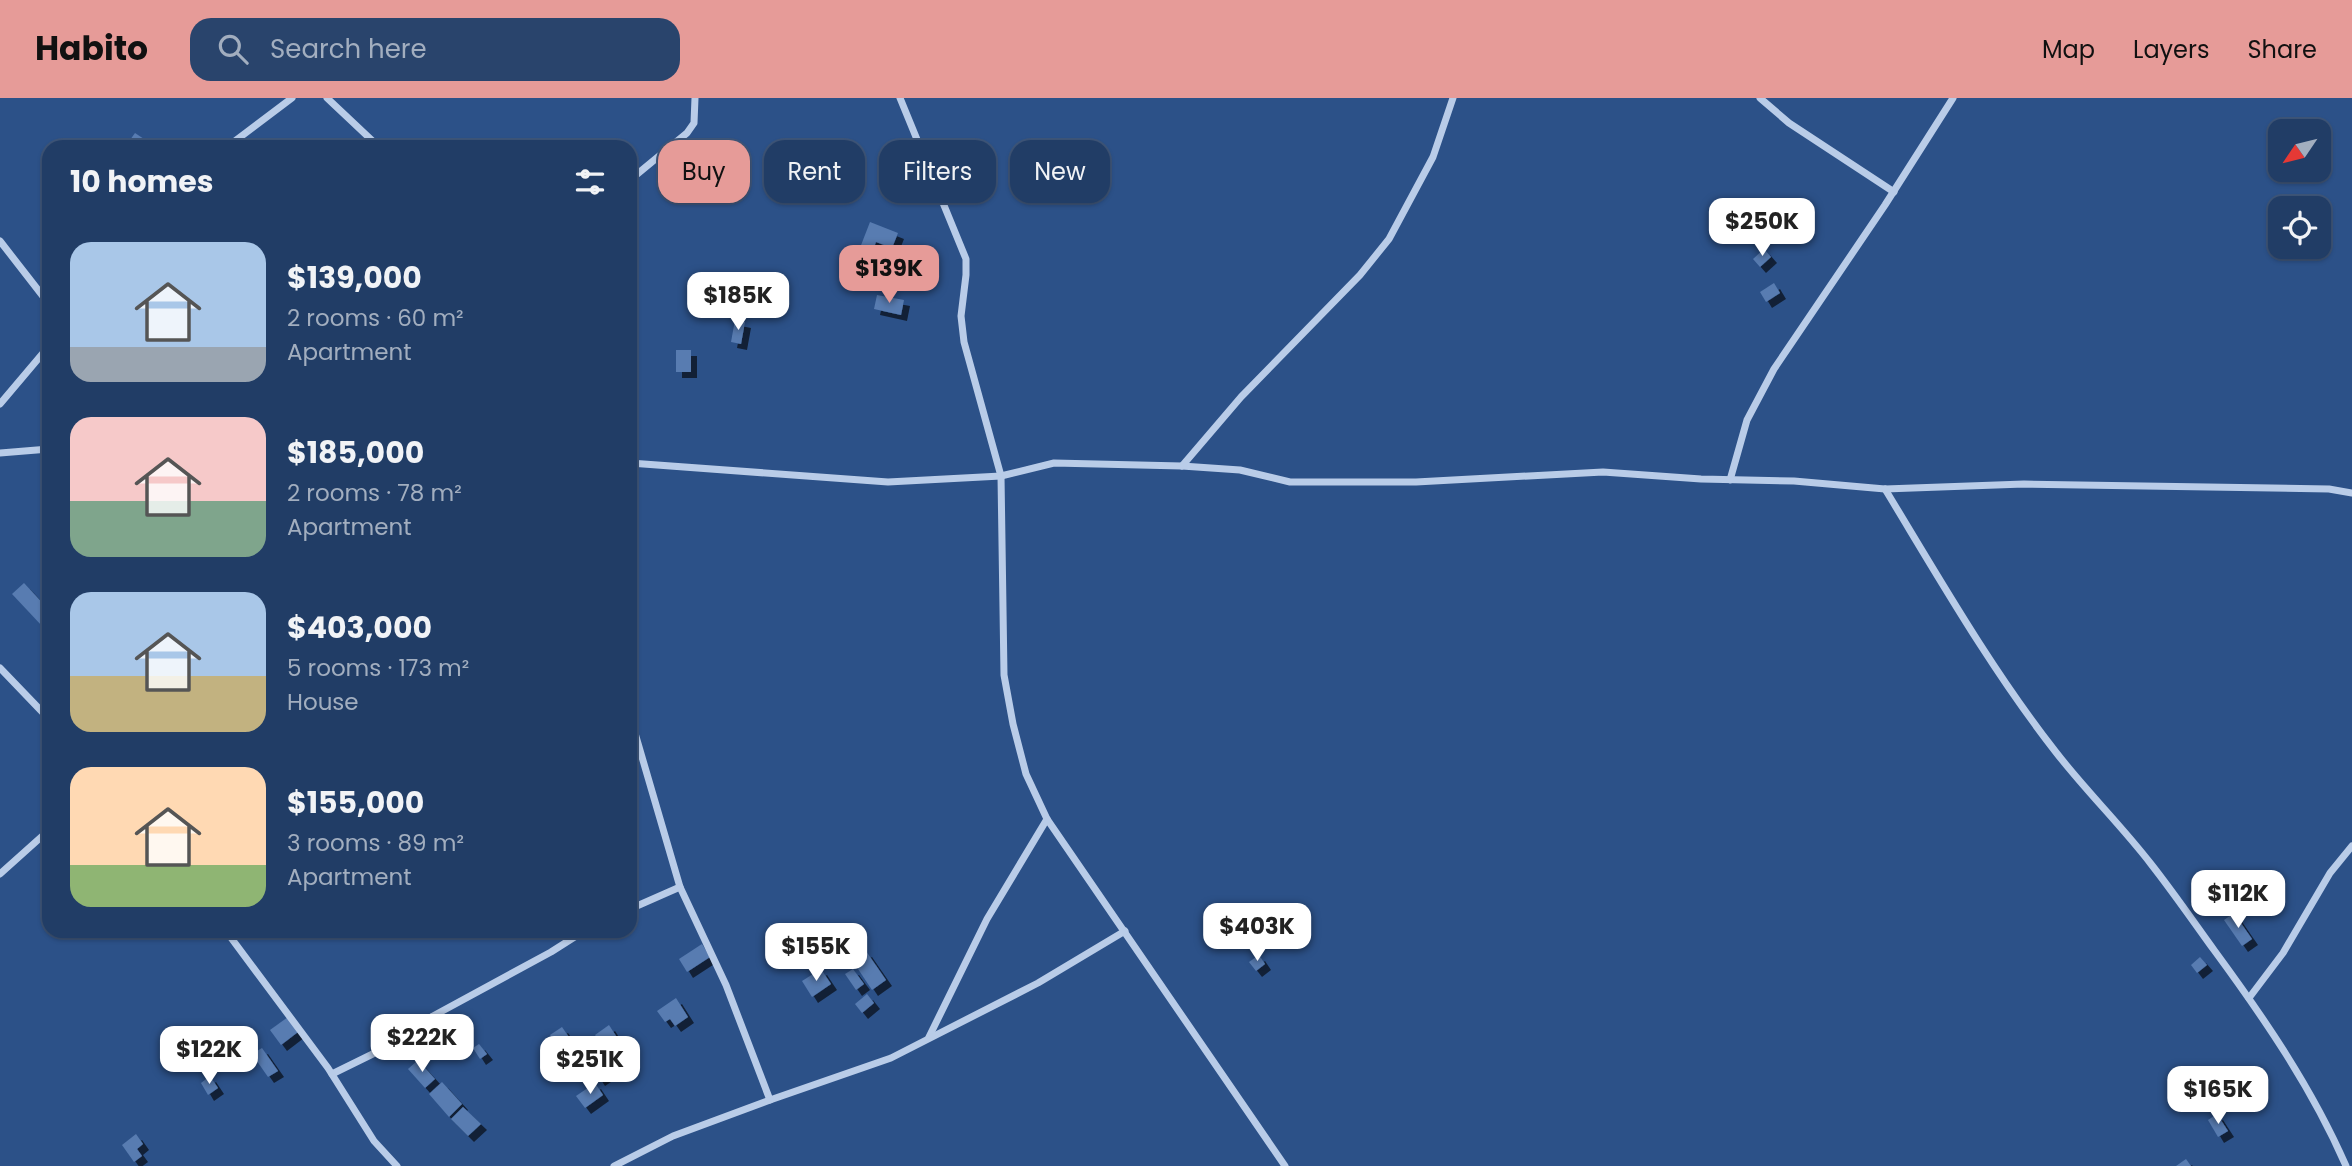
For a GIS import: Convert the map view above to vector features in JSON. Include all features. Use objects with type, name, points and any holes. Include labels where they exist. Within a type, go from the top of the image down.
[{"type":"street","points":[[236,140],[292,98]]},
{"type":"street","points":[[327,98],[372,140]]},
{"type":"street","points":[[637,174],[687,133],[694,123],[695,98]]},
{"type":"street","points":[[900,98],[966,259],[967,275],[961,316],[964,342],[1001,476],[1004,675],[1026,774],[1047,819],[1285,1166]]},
{"type":"street","points":[[1182,466],[1241,397],[1360,275],[1389,239],[1433,157],[1453,98]]},
{"type":"street","points":[[1760,98],[1789,123],[1894,192]]},
{"type":"street","points":[[1730,480],[1747,420],[1774,369],[1894,192],[1953,98]]},
{"type":"street","points":[[0,241],[42,295]]},
{"type":"street","points":[[0,404],[42,354]]},
{"type":"street","points":[[0,453],[42,450]]},
{"type":"street","points":[[637,464],[888,482],[1001,476],[1054,463],[1240,470],[1290,482],[1416,482],[1603,472],[1794,481],[1885,489],[2024,484],[2329,489],[2352,493]]},
{"type":"street","points":[[1885,489],[1978,641],[2022,707],[2056,753],[2151,864],[2249,998],[2289,1057],[2327,1123],[2346,1166]]},
{"type":"street","points":[[0,668],[42,712]]},
{"type":"street","points":[[637,740],[680,887],[726,985],[770,1100]]},
{"type":"street","points":[[928,1038],[987,919],[1047,819]]},
{"type":"street","points":[[0,874],[42,836]]},
{"type":"street","points":[[2249,998],[2283,953],[2330,873],[2352,846]]},
{"type":"street","points":[[637,906],[680,887]]},
{"type":"street","points":[[614,1166],[673,1136],[891,1058],[1038,983],[1125,931]]},
{"type":"street","points":[[231,938],[331,1074],[374,1141],[397,1166]]},
{"type":"street","points":[[331,1074],[391,1045],[433,1016],[573,938]]},
{"type":"building","points":[[135,133],[146,140],[130,140]]},
{"type":"building","points":[[870,222],[898,233],[892,248],[876,242],[870,258],[858,253]]},
{"type":"building","points":[[1764,249],[1771,257],[1760,267],[1753,259]]},
{"type":"building","points":[[883,262],[891,272],[880,280],[872,270]]},
{"type":"building","points":[[1774,283],[1780,293],[1766,302],[1760,292]]},
{"type":"building","points":[[877,295],[904,300],[901,315],[874,309]]},
{"type":"building","points":[[735,320],[745,322],[741,344],[731,342]]},
{"type":"building","points":[[676,350],[691,350],[691,372],[676,372]]},
{"type":"building","points":[[24,583],[42,602],[42,626],[12,594]]},
{"type":"building","points":[[2234,913],[2252,939],[2242,946],[2224,920]]},
{"type":"building","points":[[702,944],[710,957],[687,972],[679,959]]},
{"type":"building","points":[[866,951],[886,980],[872,990],[852,960]]},
{"type":"building","points":[[1259,955],[1265,964],[1256,971],[1249,962]]},
{"type":"building","points":[[2200,957],[2207,965],[2197,973],[2191,965]]},
{"type":"building","points":[[821,969],[831,984],[812,997],[802,981]]},
{"type":"building","points":[[853,969],[864,984],[856,990],[845,974]]},
{"type":"building","points":[[867,994],[874,1003],[862,1013],[855,1004]]},
{"type":"building","points":[[676,998],[688,1017],[675,1026],[670,1019],[665,1022],[657,1011]]},
{"type":"building","points":[[288,1017],[298,1032],[281,1045],[270,1030]]},
{"type":"building","points":[[609,1025],[618,1039],[605,1049],[595,1035]]},
{"type":"building","points":[[562,1027],[575,1046],[563,1054],[550,1035]]},
{"type":"building","points":[[479,1044],[487,1054],[480,1059],[473,1048]]},
{"type":"building","points":[[262,1048],[278,1071],[268,1077],[252,1054]]},
{"type":"building","points":[[600,1055],[611,1072],[599,1080],[588,1063]]},
{"type":"building","points":[[418,1060],[435,1079],[425,1088],[408,1069]]},
{"type":"building","points":[[210,1076],[218,1088],[208,1095],[201,1083]]},
{"type":"building","points":[[442,1082],[462,1104],[449,1117],[429,1094]]},
{"type":"building","points":[[595,1083],[603,1095],[585,1108],[576,1096]]},
{"type":"building","points":[[463,1107],[481,1124],[468,1136],[451,1119]]},
{"type":"building","points":[[2217,1114],[2228,1131],[2218,1137],[2208,1120]]},
{"type":"building","points":[[136,1134],[143,1144],[137,1149],[142,1156],[134,1162],[122,1145]]},
{"type":"building","points":[[2186,1159],[2191,1166],[2176,1166]]}]
